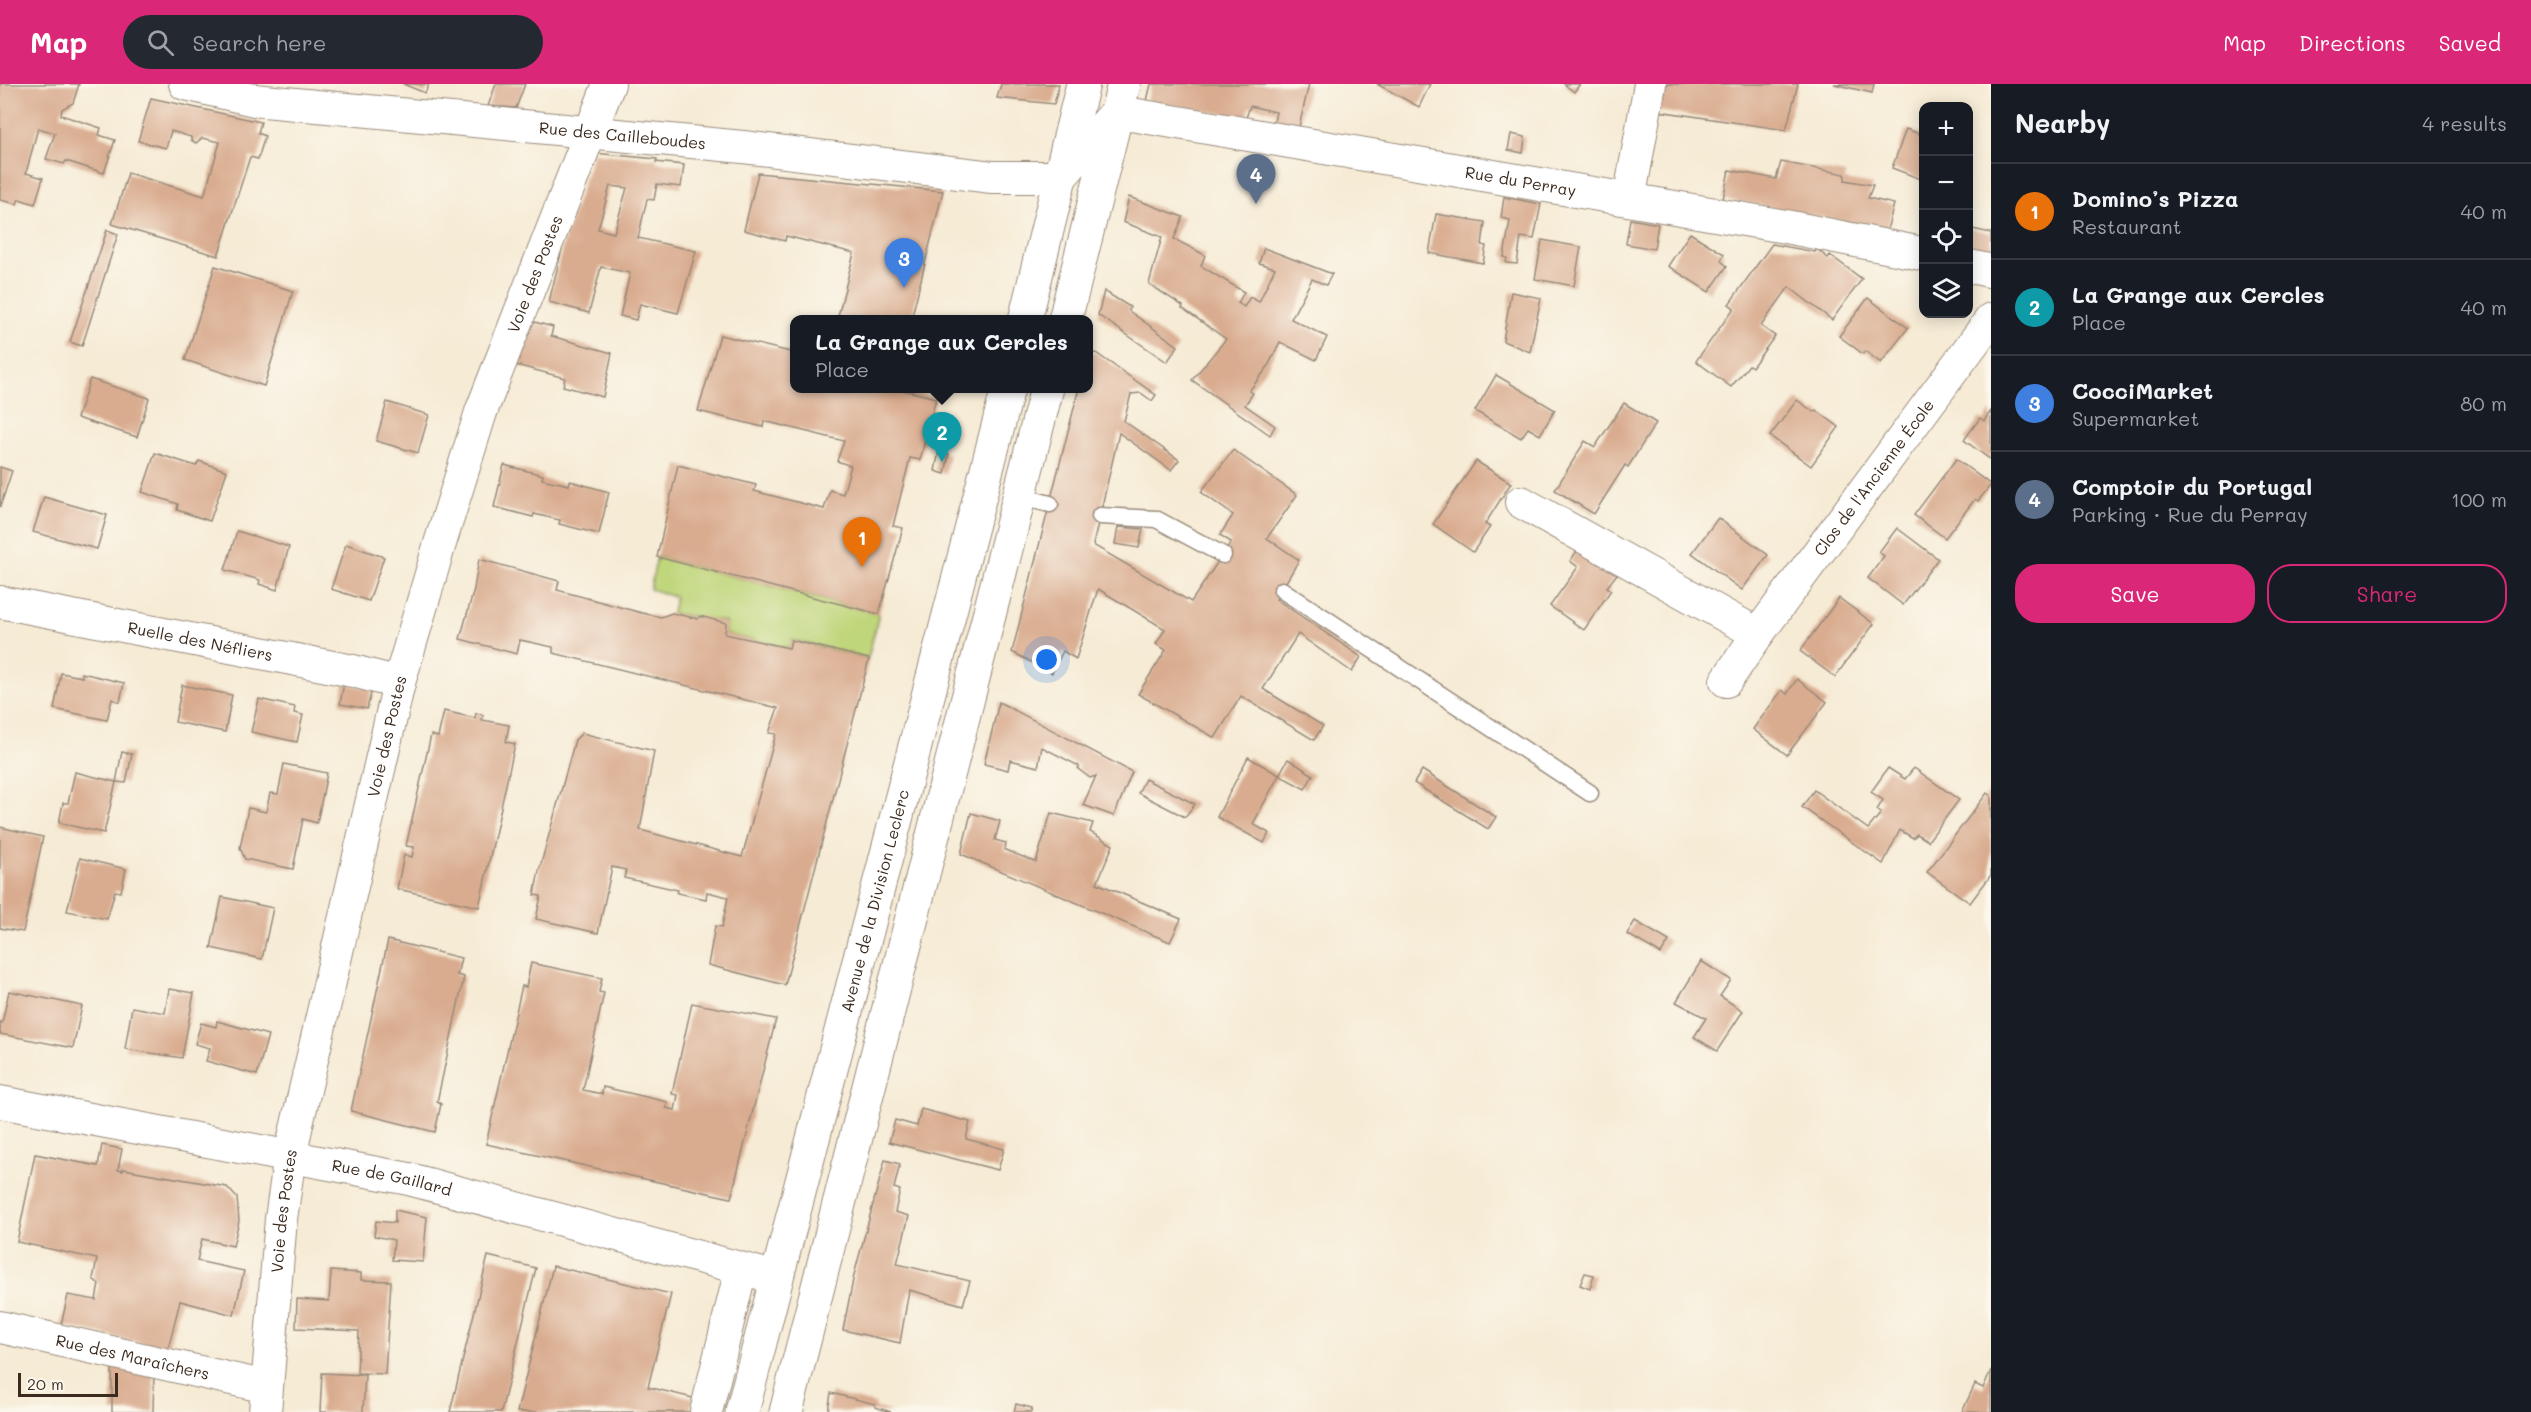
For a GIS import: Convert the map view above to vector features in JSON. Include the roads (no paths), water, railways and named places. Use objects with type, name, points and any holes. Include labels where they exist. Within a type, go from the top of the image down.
[{"type":"main road","points":[[1025,315],[1083,84]]},
{"type":"main road","points":[[1060,177],[1121,98]]},
{"type":"main road","points":[[1066,315],[1121,98]]},
{"type":"main road","name":"Rue du Perray","points":[[1121,98],[1629,200],[1788,227],[1919,253]]},
{"type":"main road","points":[[1973,267],[1991,271]]},
{"type":"main road","name":"Avenue de la Division Leclerc","points":[[742,1412],[1007,393]]},
{"type":"main road","points":[[786,1412],[1035,500],[1046,393]]},
{"type":"street","name":"Rue des Cailleboudes","points":[[185,84],[254,100],[588,134],[743,147],[992,177],[1060,177]]},
{"type":"street","name":"Voie des Postes","points":[[266,1399],[281,1219],[290,1155],[399,683],[481,412],[609,84]]},
{"type":"street","points":[[1629,200],[1650,84]]},
{"type":"street","name":"Clos de l'Ancienne École","points":[[1726,681],[1758,634],[1991,319]]},
{"type":"street","points":[[1521,502],[1758,634]]},
{"type":"street","name":"Ruelle des Néfliers","points":[[0,602],[353,671],[399,683]]},
{"type":"street","name":"Rue de Gaillard","points":[[0,1102],[409,1179],[777,1278]]},
{"type":"street","points":[[706,1412],[741,1269]]},
{"type":"street","name":"Rue des Maraîchers","points":[[0,1327],[266,1399]]},
{"type":"lane","points":[[1100,516],[1156,519],[1223,555]]},
{"type":"lane","points":[[1282,590],[1590,793]]},
{"type":"place","name":"Comptoir du Portugal","points":[[1256,204]]},
{"type":"place","name":"CocciMarket","points":[[904,288]]},
{"type":"place","name":"La Grange aux Cercles","points":[[942,462]]},
{"type":"place","name":"Domino’s Pizza","points":[[862,567]]}]
